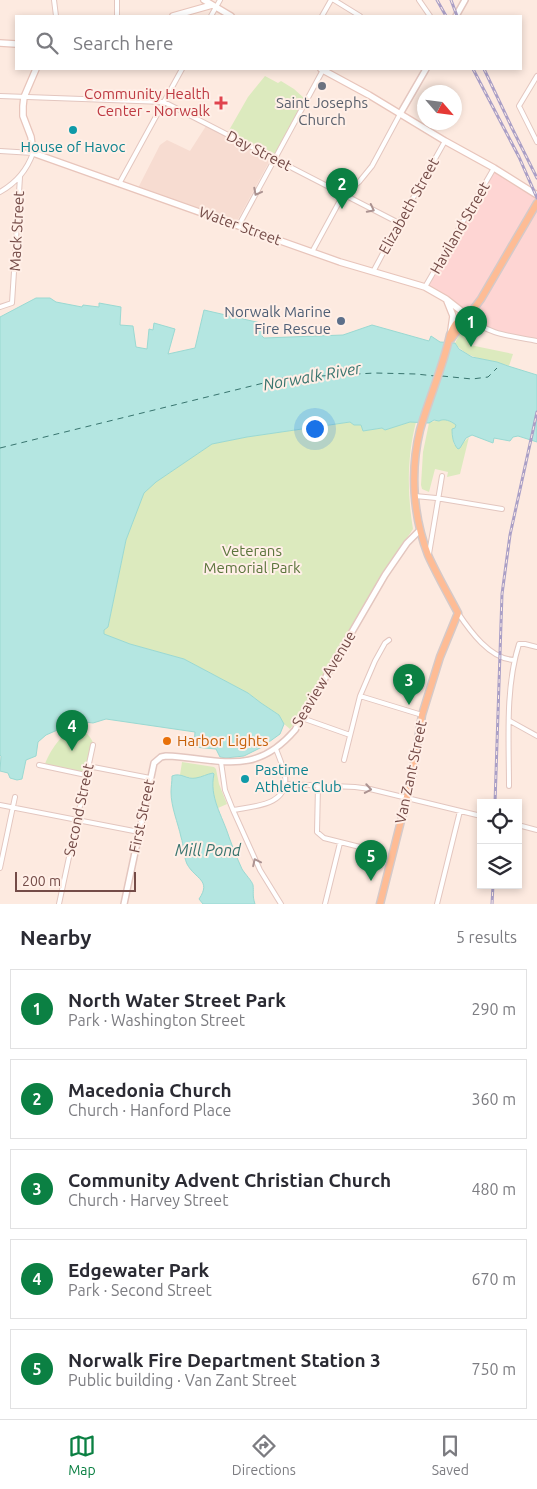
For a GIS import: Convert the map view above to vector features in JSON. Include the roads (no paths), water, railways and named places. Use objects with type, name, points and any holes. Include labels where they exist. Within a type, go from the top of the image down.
[{"type":"main road","points":[[204,0],[229,15]]},
{"type":"main road","points":[[177,15],[214,6]]},
{"type":"main road","points":[[0,43],[15,44]]},
{"type":"main road","points":[[33,153],[31,137],[23,116],[24,97],[36,70]]},
{"type":"main road","points":[[324,70],[494,168],[537,195]]},
{"type":"main road","name":"Water Street","points":[[33,153],[312,252],[425,288],[446,299],[469,317]]},
{"type":"main road","points":[[449,339],[469,317],[481,299],[537,203]]},
{"type":"main road","points":[[446,299],[453,316],[449,339],[421,429],[414,472],[420,530],[429,556],[458,613]]},
{"type":"main road","name":"Van Zant Street","points":[[380,904],[412,777],[422,715],[440,656],[458,613]]},
{"type":"street","points":[[54,0],[56,15]]},
{"type":"street","points":[[117,15],[118,0]]},
{"type":"street","points":[[211,15],[214,6],[220,0]]},
{"type":"street","points":[[323,15],[332,0],[358,15]]},
{"type":"street","points":[[419,0],[429,15]]},
{"type":"street","points":[[457,15],[465,0]]},
{"type":"street","points":[[119,184],[181,70]]},
{"type":"street","points":[[239,225],[321,70]]},
{"type":"street","points":[[312,252],[343,195],[359,182],[372,166],[425,70]]},
{"type":"street","points":[[537,76],[519,106],[537,142]]},
{"type":"street","name":"Day Street","points":[[0,96],[164,102],[399,223]]},
{"type":"street","name":"Elizabeth Street","points":[[373,272],[445,141]]},
{"type":"street","points":[[0,151],[33,153],[30,162],[20,176],[9,187],[0,192]]},
{"type":"street","name":"Haviland Street","points":[[425,288],[494,168]]},
{"type":"street","name":"Mack Street","points":[[0,307],[12,303],[20,176]]},
{"type":"street","points":[[469,317],[476,324],[490,332],[537,340]]},
{"type":"street","points":[[429,556],[442,476]]},
{"type":"street","points":[[415,496],[502,509]]},
{"type":"street","name":"Seaview Avenue","points":[[158,759],[166,756],[235,763],[263,755],[276,748],[295,730],[385,575],[407,543],[420,530]]},
{"type":"street","points":[[458,613],[471,631],[485,645],[502,657],[514,660]]},
{"type":"street","points":[[344,760],[360,696],[375,661],[388,640]]},
{"type":"street","points":[[509,786],[510,721],[514,660],[519,644],[537,647]]},
{"type":"street","points":[[360,696],[422,715]]},
{"type":"street","points":[[302,718],[350,735]]},
{"type":"street","points":[[510,721],[537,736]]},
{"type":"street","name":"Second Street","points":[[59,904],[93,745]]},
{"type":"street","points":[[233,810],[271,803],[277,799],[284,784],[284,773],[276,748]]},
{"type":"street","name":"First Street","points":[[124,904],[150,778],[153,767],[158,759]]},
{"type":"street","points":[[221,762],[225,790],[233,810],[260,870],[281,904]]},
{"type":"street","points":[[39,765],[86,775]]},
{"type":"street","points":[[88,766],[150,778]]},
{"type":"street","points":[[284,784],[364,789],[477,815]]},
{"type":"street","points":[[318,786],[317,832],[324,838],[360,847]]},
{"type":"street","points":[[0,868],[15,797]]},
{"type":"street","points":[[0,805],[139,832]]},
{"type":"street","points":[[436,904],[460,811]]},
{"type":"street","points":[[522,826],[537,830]]},
{"type":"street","points":[[325,904],[340,842]]},
{"type":"water","name":"Norwalk River","points":[[36,298],[50,298],[56,302],[82,307],[83,305],[99,307],[99,303],[121,307],[120,325],[133,326],[136,347],[147,349],[149,329],[153,330],[154,323],[175,329],[168,354],[195,348],[204,310],[265,324],[262,336],[264,338],[343,335],[372,325],[429,341],[431,336],[440,342],[455,343],[459,349],[472,357],[497,362],[537,375],[537,442],[518,436],[513,437],[510,441],[494,438],[493,443],[472,435],[466,438],[458,449],[452,434],[452,429],[456,425],[450,421],[434,420],[429,423],[410,422],[385,430],[382,428],[363,431],[361,425],[354,425],[350,422],[212,444],[156,482],[144,493],[126,540],[108,627],[104,630],[104,634],[130,644],[184,659],[248,693],[279,715],[284,724],[280,734],[262,747],[244,756],[226,758],[220,757],[216,749],[194,747],[195,732],[106,719],[93,723],[71,724],[46,735],[38,742],[36,756],[26,760],[22,779],[10,778],[8,773],[0,771],[0,317]]},
{"type":"water","name":"Mill Pond","points":[[213,773],[213,790],[217,806],[242,869],[253,885],[255,904],[203,904],[199,899],[203,893],[203,884],[190,869],[186,861],[172,803],[172,776],[198,778]]},
{"type":"railway","points":[[437,0],[445,15]]},
{"type":"railway","points":[[451,0],[457,15]]},
{"type":"railway","points":[[474,70],[519,157],[537,198]]},
{"type":"railway","points":[[484,70],[512,128]]},
{"type":"railway","points":[[511,126],[537,178]]},
{"type":"railway","points":[[495,799],[502,594],[510,535],[537,412]]},
{"type":"railway","points":[[492,904],[493,889]]},
{"type":"place","name":"Saint Josephs Church","points":[[322,86]]},
{"type":"place","name":"Community Health Center - Norwalk","points":[[221,103]]},
{"type":"place","name":"House of Havoc","points":[[73,130]]},
{"type":"place","name":"Macedonia Church","points":[[342,209]]},
{"type":"place","name":"Norwalk Marine Fire Rescue","points":[[341,321]]},
{"type":"place","name":"North Water Street Park","points":[[471,347]]},
{"type":"place","name":"Community Advent Christian Church","points":[[409,705]]},
{"type":"place","name":"Harbor Lights","points":[[167,741]]},
{"type":"place","name":"Edgewater Park","points":[[72,751]]},
{"type":"place","name":"Pastime Athletic Club","points":[[245,779]]},
{"type":"place","name":"Norwalk Fire Department Station 3","points":[[371,881]]},
{"type":"park label","name":"Veterans Memorial Park","points":[[252,560]]}]
